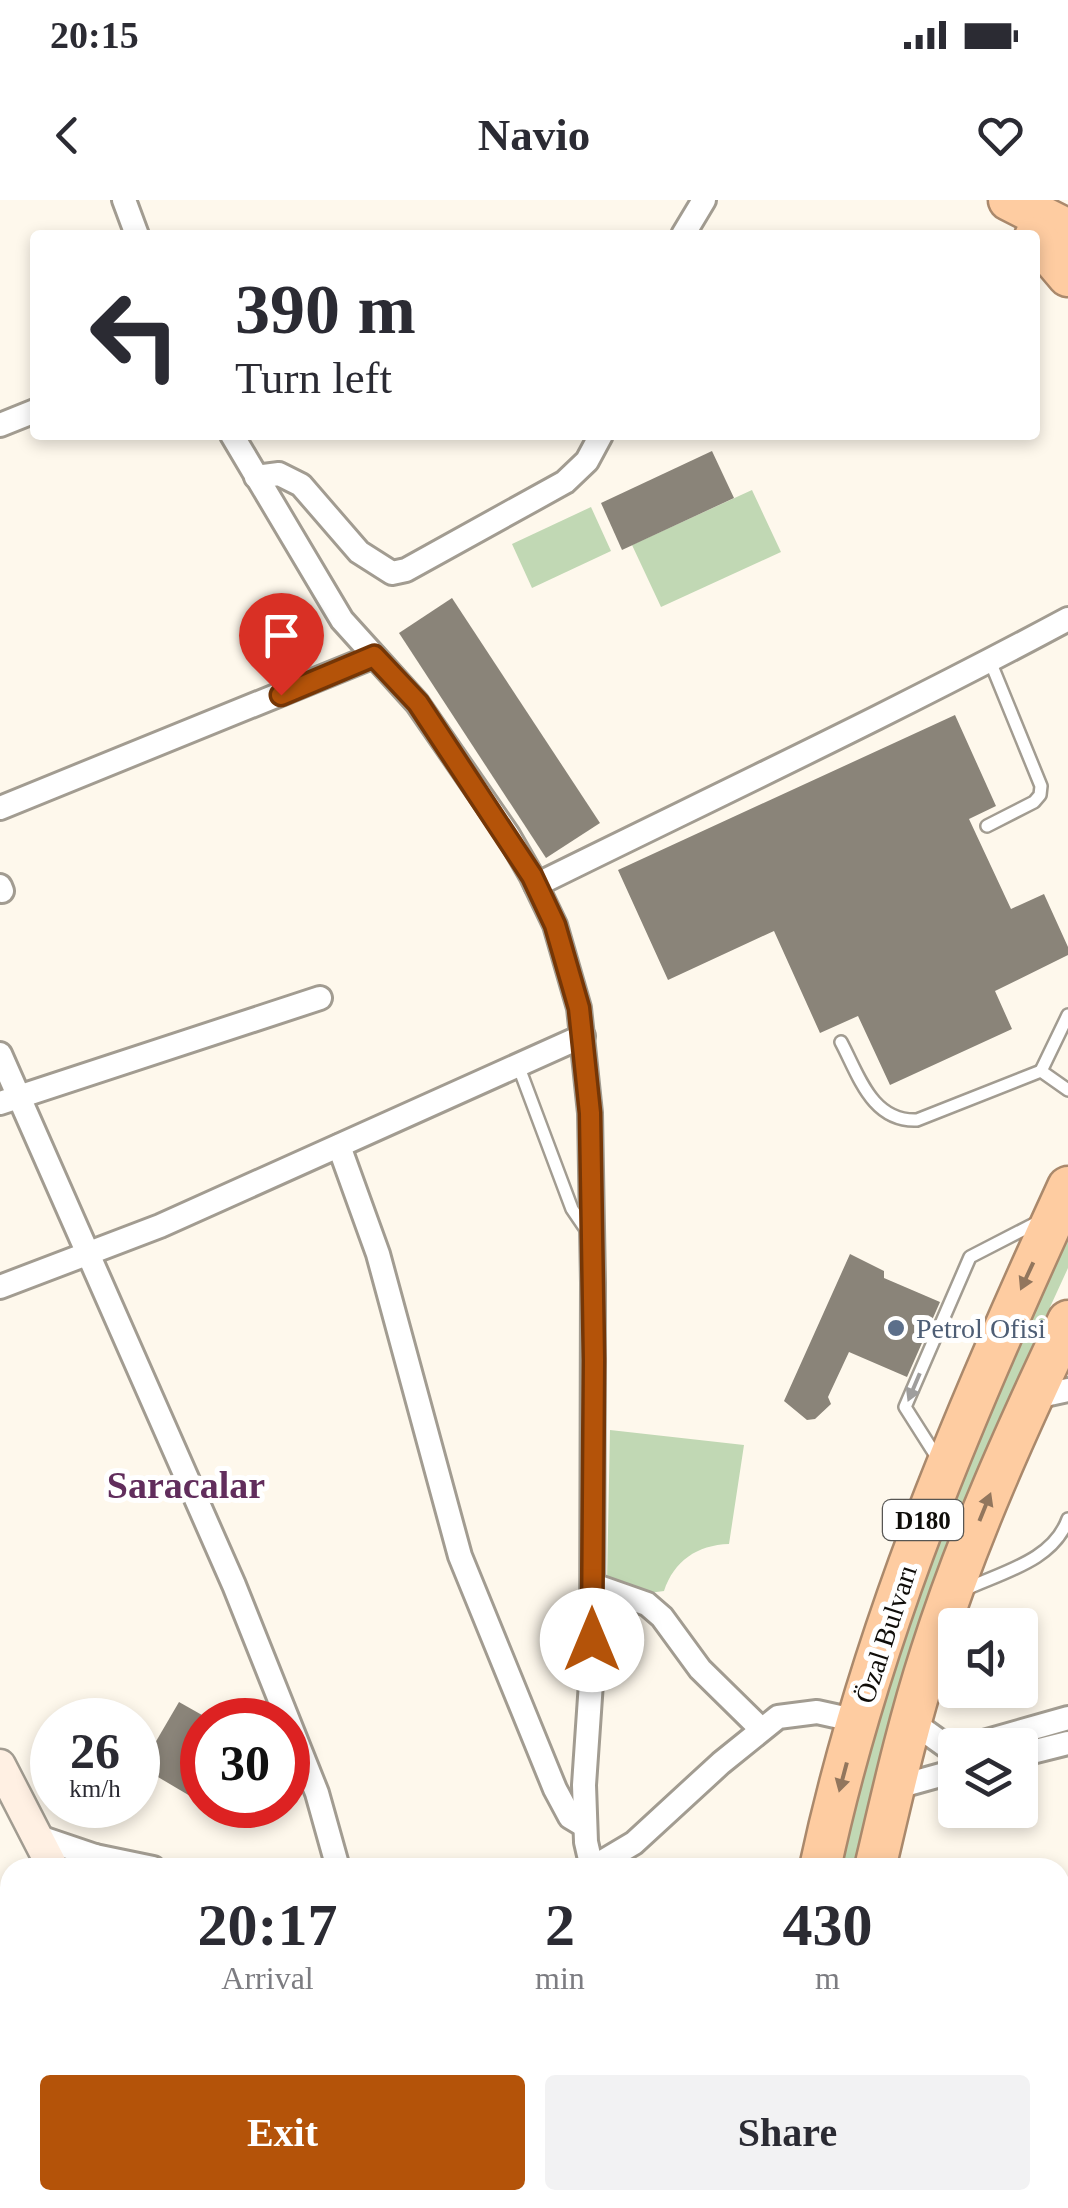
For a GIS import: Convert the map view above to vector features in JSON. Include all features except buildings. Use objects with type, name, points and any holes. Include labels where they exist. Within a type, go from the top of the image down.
[{"type":"highway","points":[[1000,200],[1028,230]]},
{"type":"highway","points":[[1008,200],[1068,230]]},
{"type":"highway","points":[[1040,243],[1068,276]]},
{"type":"highway","name":"Özal Bulvarı","points":[[823,1858],[858,1721],[898,1592],[943,1467],[1062,1201]]},
{"type":"highway","name":"Özal Bulvarı","points":[[877,1858],[911,1721],[951,1596],[1050,1394],[1068,1321]]},
{"type":"street","points":[[124,200],[134,230]]},
{"type":"street","points":[[686,230],[704,200]]},
{"type":"street","points":[[0,425],[30,413]]},
{"type":"street","points":[[235,440],[342,620],[418,703],[508,836],[555,925],[566,962],[583,1036],[590,1113],[593,1585],[585,1826],[590,1858]]},
{"type":"street","points":[[256,477],[280,474],[301,485],[359,552],[392,573],[406,570],[565,482],[587,461],[598,440]]},
{"type":"street","points":[[536,886],[1068,620]]},
{"type":"street","points":[[0,808],[374,656]]},
{"type":"street","points":[[9,1100],[320,998]]},
{"type":"street","points":[[0,1287],[88,1255],[583,1036]]},
{"type":"street","points":[[0,1054],[9,1100],[88,1255],[234,1585],[317,1793],[335,1858]]},
{"type":"street","points":[[339,1146],[382,1269],[460,1556],[555,1789],[570,1817],[585,1826]]},
{"type":"street","points":[[593,1585],[646,1604],[662,1617],[700,1669],[760,1729]]},
{"type":"street","points":[[609,1858],[634,1843],[778,1717],[818,1712],[858,1721]]},
{"type":"street","points":[[1033,1728],[1068,1718]]},
{"type":"street","points":[[911,1721],[938,1740]]},
{"type":"street","points":[[1038,1750],[1068,1743]]},
{"type":"street","points":[[0,1766],[48,1858]]},
{"type":"street","points":[[894,1788],[938,1776]]},
{"type":"street","points":[[36,1836],[82,1858]]},
{"type":"lane","points":[[987,826],[1034,802],[1041,786],[990,662]]},
{"type":"lane","points":[[841,1042],[878,1108],[902,1120],[917,1120],[1041,1071],[1068,1015]]},
{"type":"lane","points":[[518,1065],[572,1209],[592,1238]]},
{"type":"lane","points":[[1041,1071],[1068,1090]]},
{"type":"lane","points":[[943,1467],[905,1407],[970,1257],[1062,1201]]},
{"type":"lane","points":[[951,1596],[1045,1552],[1062,1537],[1068,1519]]},
{"type":"green space","points":[[752,490],[781,552],[661,607],[632,545]]},
{"type":"green space","points":[[591,507],[611,551],[532,588],[512,544]]},
{"type":"green space","points":[[1068,1232],[1068,1268],[990,1438],[959,1520],[859,1858],[843,1858],[874,1736],[949,1501]]},
{"type":"green space","points":[[610,1430],[744,1445],[729,1544],[688,1557],[674,1571],[664,1591],[649,1593],[607,1582]]},
{"type":"place","name":"Petrol Ofisi","points":[[896,1328]]},
{"type":"district","name":"Saracalar","points":[[186,1485]]},
{"type":"route","points":[[281,695],[374,656],[418,703],[508,836],[555,925],[579,1008],[590,1113],[594,1360],[592,1640]]}]
